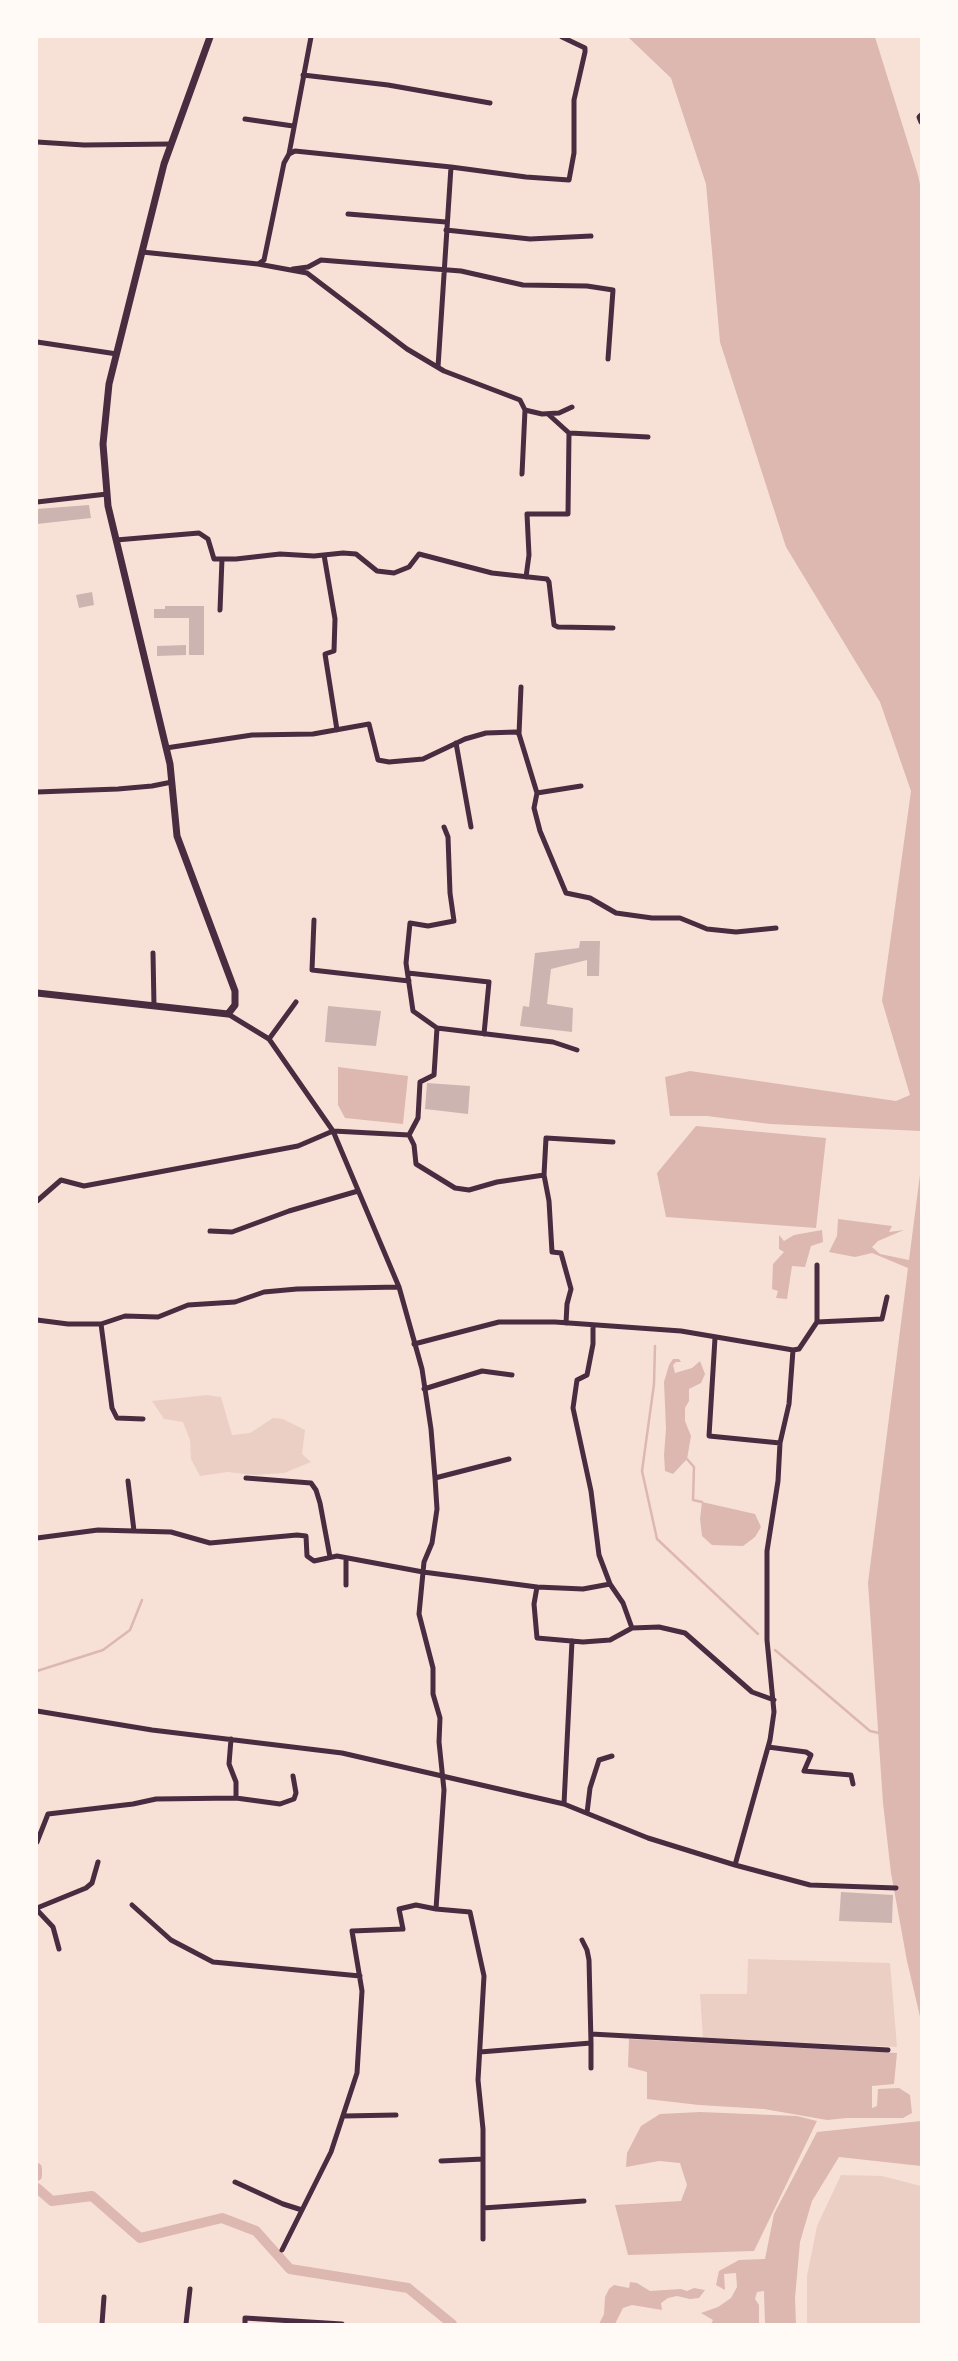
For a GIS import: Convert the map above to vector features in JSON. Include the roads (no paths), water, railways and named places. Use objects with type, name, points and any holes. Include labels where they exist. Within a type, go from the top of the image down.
[{"type":"main road","points":[[37,993],[228,1014],[235,1005],[235,991],[177,836],[166,748],[116,540],[107,494],[103,444],[109,384],[164,164],[210,37]]},
{"type":"street","points":[[258,264],[264,260],[267,251],[311,37]]},
{"type":"street","points":[[289,154],[295,150],[569,180],[574,153],[574,100],[585,52],[584,48],[562,37]]},
{"type":"street","points":[[303,75],[388,85],[490,103]]},
{"type":"street","points":[[921,115],[921,122]]},
{"type":"street","points":[[245,119],[293,126]]},
{"type":"street","points":[[37,142],[84,145],[171,144]]},
{"type":"street","points":[[438,367],[451,167]]},
{"type":"street","points":[[348,214],[446,222]]},
{"type":"street","points":[[446,230],[530,239],[591,236]]},
{"type":"street","points":[[142,252],[258,264],[307,273],[407,349],[438,367],[520,400],[525,410],[523,474]]},
{"type":"street","points":[[293,269],[308,267],[321,260],[461,271],[523,285],[587,286],[612,290],[608,359]]},
{"type":"street","points":[[37,342],[117,354]]},
{"type":"street","points":[[525,410],[559,414],[572,407]]},
{"type":"street","points":[[547,414],[569,433],[648,437]]},
{"type":"street","points":[[526,576],[529,555],[527,514],[568,514],[569,433]]},
{"type":"street","points":[[37,502],[107,494]]},
{"type":"street","points":[[116,540],[199,533],[208,540],[214,559],[280,554],[356,554],[377,571],[394,573],[410,567],[419,554],[492,573],[543,577],[550,582],[553,622],[558,627],[613,628]]},
{"type":"street","points":[[324,555],[335,619],[334,651],[325,654],[337,730]]},
{"type":"street","points":[[220,610],[222,559]]},
{"type":"street","points":[[521,687],[519,734],[537,793],[534,808],[540,831],[566,892],[590,898],[616,913],[652,918],[680,918],[707,929],[736,932],[776,928]]},
{"type":"street","points":[[166,748],[252,734],[313,734],[369,724],[379,760],[383,762],[423,758],[456,743],[492,732],[519,734]]},
{"type":"street","points":[[456,743],[471,827]]},
{"type":"street","points":[[37,792],[118,789],[172,782]]},
{"type":"street","points":[[537,793],[581,786]]},
{"type":"street","points":[[444,827],[448,837],[454,921],[428,926],[410,923],[408,973],[413,1011],[437,1028],[553,1042],[577,1050]]},
{"type":"street","points":[[314,920],[312,970],[409,981]]},
{"type":"street","points":[[153,953],[154,1006]]},
{"type":"street","points":[[408,973],[489,982],[484,1034]]},
{"type":"street","points":[[269,1039],[296,1002]]},
{"type":"street","points":[[228,1014],[269,1039],[333,1131],[399,1287],[422,1368],[431,1429],[437,1509],[432,1543],[424,1562],[419,1614],[433,1668],[433,1694],[440,1718],[439,1742],[444,1790],[436,1909]]},
{"type":"street","points":[[409,1135],[418,1118],[420,1082],[434,1075],[437,1028]]},
{"type":"street","points":[[37,1201],[61,1181],[84,1186],[298,1146],[333,1131],[409,1135]]},
{"type":"street","points":[[409,1135],[414,1145],[416,1164],[455,1188],[469,1190],[497,1182],[544,1175]]},
{"type":"street","points":[[566,1323],[570,1289],[561,1253],[552,1252],[550,1201],[544,1175],[546,1138],[613,1142]]},
{"type":"street","points":[[210,1231],[232,1232],[289,1211],[358,1191]]},
{"type":"street","points":[[414,1344],[499,1322],[566,1323],[681,1331],[799,1349],[817,1322],[817,1265]]},
{"type":"street","points":[[37,1320],[102,1324],[125,1316],[158,1317],[188,1305],[235,1302],[264,1292],[399,1287]]},
{"type":"street","points":[[817,1322],[882,1319],[887,1297]]},
{"type":"street","points":[[102,1324],[112,1408],[117,1418],[143,1419]]},
{"type":"street","points":[[593,1325],[593,1344],[587,1375],[577,1380],[573,1408],[589,1479],[599,1555],[632,1628]]},
{"type":"street","points":[[715,1338],[709,1436],[780,1443]]},
{"type":"street","points":[[735,1866],[768,1747],[774,1712],[767,1643],[767,1550],[778,1481],[780,1443],[789,1404],[793,1350]]},
{"type":"street","points":[[424,1389],[482,1371],[512,1375]]},
{"type":"street","points":[[435,1478],[509,1459]]},
{"type":"street","points":[[246,1478],[311,1483],[320,1503],[330,1557]]},
{"type":"street","points":[[128,1481],[134,1531]]},
{"type":"street","points":[[37,1538],[99,1530],[171,1532],[210,1543],[297,1535],[306,1536],[307,1556],[314,1560],[330,1557],[537,1587],[583,1589],[610,1584]]},
{"type":"street","points":[[346,1559],[346,1585]]},
{"type":"street","points":[[537,1587],[534,1604],[537,1638],[610,1640],[632,1628],[659,1627],[685,1633],[752,1692],[774,1700]]},
{"type":"street","points":[[564,1804],[572,1641]]},
{"type":"street","points":[[37,1712],[342,1753],[564,1804],[648,1838],[735,1866],[810,1885],[896,1888]]},
{"type":"street","points":[[230,1740],[229,1764],[236,1782],[236,1798]]},
{"type":"street","points":[[768,1747],[806,1752],[811,1755],[804,1771],[851,1775],[853,1784]]},
{"type":"street","points":[[587,1813],[590,1788],[599,1760],[612,1756]]},
{"type":"street","points":[[37,1842],[48,1814],[156,1799],[236,1798],[280,1804],[294,1799],[296,1793],[293,1776]]},
{"type":"street","points":[[59,1949],[53,1927],[37,1909],[86,1888],[92,1883],[98,1862]]},
{"type":"street","points":[[132,1905],[170,1940],[213,1962],[360,1976]]},
{"type":"street","points":[[282,2250],[331,2152],[357,2073],[362,1990],[352,1931],[403,1928],[399,1909],[416,1905],[470,1912],[484,1976],[478,2080],[483,2129],[483,2239]]},
{"type":"street","points":[[582,1940],[589,1960],[591,2068]]},
{"type":"street","points":[[591,2035],[888,2050]]},
{"type":"street","points":[[480,2052],[591,2043]]},
{"type":"street","points":[[344,2116],[396,2115]]},
{"type":"street","points":[[441,2161],[483,2159]]},
{"type":"street","points":[[235,2182],[302,2210]]},
{"type":"street","points":[[483,2208],[584,2201]]},
{"type":"street","points":[[186,2324],[190,2289]]},
{"type":"street","points":[[102,2324],[104,2297]]},
{"type":"street","points":[[245,2324],[245,2318],[337,2323]]},
{"type":"waterway","points":[[655,1346],[654,1384],[642,1471],[657,1539],[758,1634]]},
{"type":"waterway","points":[[687,1459],[694,1467],[693,1500],[702,1502]]},
{"type":"waterway","points":[[37,1671],[103,1650],[130,1630],[142,1600]]},
{"type":"waterway","points":[[775,1650],[870,1731],[879,1733]]},
{"type":"waterway","points":[[37,2168],[37,2176]]},
{"type":"waterway","points":[[37,2188],[52,2201],[92,2196],[140,2238],[222,2218],[256,2231],[290,2269],[408,2288],[452,2324]]}]
